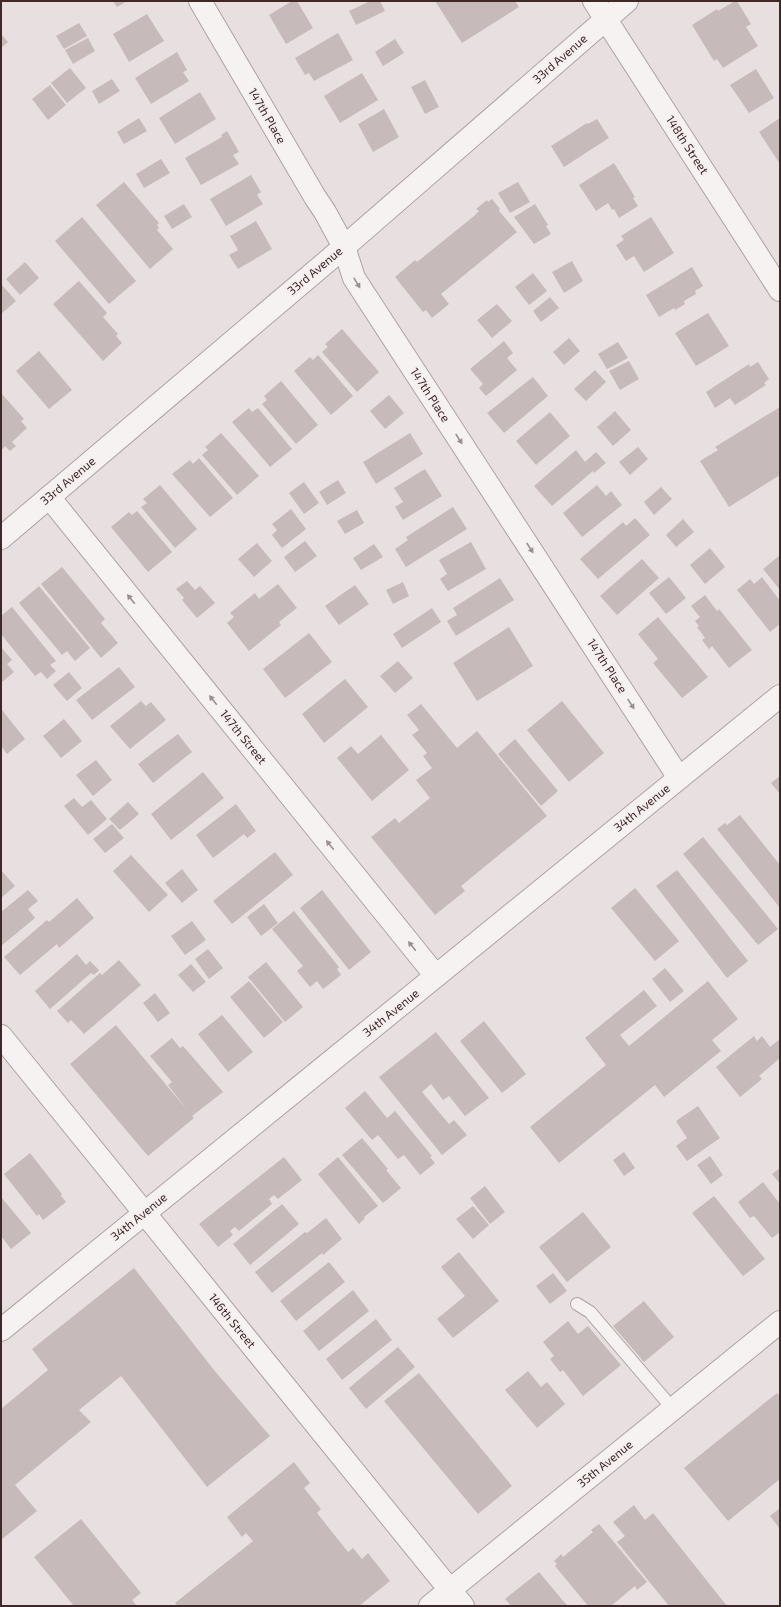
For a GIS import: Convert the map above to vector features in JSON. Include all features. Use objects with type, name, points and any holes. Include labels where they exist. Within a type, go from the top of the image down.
[{"type":"street","name":"147th Place","points":[[200,1],[325,212],[344,247],[354,278],[679,778]]},
{"type":"street","name":"148th Street","points":[[594,1],[780,290]]},
{"type":"street","name":"33rd Avenue","points":[[1,538],[344,247],[627,1]]},
{"type":"street","name":"147th Street","points":[[49,497],[436,976]]},
{"type":"street","name":"34th Avenue","points":[[1,1330],[780,696]]},
{"type":"street","name":"146th Street","points":[[1,1036],[457,1598]]},
{"type":"street","name":"35th Avenue","points":[[430,1606],[457,1598],[673,1409],[778,1328]]},
{"type":"lane","points":[[577,1304],[590,1312],[673,1409]]},
{"type":"building","points":[[113,1],[127,1],[117,7]]},
{"type":"building","points":[[292,1],[297,1],[313,28],[286,44],[269,15]]},
{"type":"building","points":[[370,1],[380,1],[385,11],[356,25],[349,11]]},
{"type":"building","points":[[435,1],[515,1],[519,7],[462,43]]},
{"type":"building","points":[[737,1],[751,24],[746,27],[758,46],[723,68],[717,59],[714,61],[692,25],[717,9],[718,11]]},
{"type":"building","points":[[147,14],[164,41],[129,62],[113,34]]},
{"type":"building","points":[[79,23],[87,36],[64,49],[56,36]]},
{"type":"building","points":[[338,33],[353,60],[314,81],[309,73],[305,75],[295,58]]},
{"type":"building","points":[[1,34],[8,42],[1,48]]},
{"type":"building","points":[[88,38],[95,51],[73,64],[65,50]]},
{"type":"building","points":[[395,39],[404,53],[383,66],[375,52]]},
{"type":"building","points":[[177,52],[187,70],[183,72],[189,81],[151,104],[135,78]]},
{"type":"building","points":[[70,68],[86,88],[67,103],[51,83]]},
{"type":"building","points":[[756,69],[774,98],[749,113],[730,85]]},
{"type":"building","points":[[362,73],[378,100],[340,123],[324,96]]},
{"type":"building","points":[[112,79],[120,91],[99,104],[92,91]]},
{"type":"building","points":[[425,80],[439,107],[425,114],[411,87]]},
{"type":"building","points":[[50,85],[66,105],[48,120],[32,99]]},
{"type":"building","points":[[200,92],[216,119],[175,144],[159,118]]},
{"type":"building","points":[[384,109],[399,137],[373,152],[358,124]]},
{"type":"building","points":[[139,118],[147,131],[124,144],[117,132]]},
{"type":"building","points":[[780,118],[780,164],[759,132]]},
{"type":"building","points":[[597,119],[609,138],[564,167],[551,146],[587,123],[588,124]]},
{"type":"building","points":[[227,131],[239,152],[233,155],[239,164],[201,185],[185,158],[222,137],[221,135]]},
{"type":"building","points":[[161,159],[170,173],[144,188],[136,174]]},
{"type":"building","points":[[614,163],[635,197],[633,198],[638,206],[619,218],[614,209],[612,210],[608,203],[596,211],[579,185]]},
{"type":"building","points":[[251,175],[261,192],[257,195],[263,204],[226,226],[210,199]]},
{"type":"building","points":[[124,182],[159,223],[157,225],[159,228],[157,230],[173,249],[150,269],[96,205]]},
{"type":"building","points":[[518,182],[530,202],[510,213],[498,193]]},
{"type":"building","points":[[492,199],[500,209],[499,211],[517,232],[441,294],[449,304],[432,318],[426,310],[423,312],[395,277],[415,260],[417,262],[474,216],[479,211],[476,209],[487,200],[488,202]]},
{"type":"building","points":[[184,204],[192,217],[172,229],[164,216]]},
{"type":"building","points":[[535,204],[548,225],[546,226],[551,234],[534,244],[514,217]]},
{"type":"building","points":[[82,217],[136,281],[109,304],[55,241]]},
{"type":"building","points":[[651,217],[674,253],[644,272],[634,256],[626,261],[616,245],[624,240],[621,236]]},
{"type":"building","points":[[256,221],[272,249],[238,269],[229,255],[238,250],[230,236]]},
{"type":"building","points":[[572,261],[583,281],[564,293],[552,272]]},
{"type":"building","points":[[25,262],[39,278],[20,295],[6,279]]},
{"type":"building","points":[[692,267],[703,286],[695,291],[696,294],[684,301],[685,304],[675,310],[674,308],[659,317],[646,295]]},
{"type":"building","points":[[533,273],[547,291],[529,305],[515,287]]},
{"type":"building","points":[[79,281],[107,313],[103,317],[118,334],[116,336],[122,343],[103,361],[53,304]]},
{"type":"building","points":[[1,284],[16,301],[1,314]]},
{"type":"building","points":[[550,297],[559,308],[541,322],[533,311]]},
{"type":"building","points":[[497,304],[512,321],[492,338],[477,320]]},
{"type":"building","points":[[708,313],[729,346],[696,366],[675,333]]},
{"type":"building","points":[[342,329],[379,372],[357,392],[322,352],[328,347],[325,344]]},
{"type":"building","points":[[569,338],[580,351],[564,365],[553,352]]},
{"type":"building","points":[[504,341],[513,353],[507,358],[517,370],[486,396],[479,388],[483,384],[470,369]]},
{"type":"building","points":[[618,342],[628,358],[607,369],[598,354]]},
{"type":"building","points":[[39,351],[72,390],[49,409],[16,371]]},
{"type":"building","points":[[318,355],[353,396],[331,415],[294,371],[310,357],[313,360]]},
{"type":"building","points":[[629,361],[639,379],[620,390],[609,371]]},
{"type":"building","points":[[758,362],[769,379],[764,383],[766,385],[735,405],[730,398],[715,408],[706,392],[749,364],[750,367]]},
{"type":"building","points":[[595,370],[606,382],[586,401],[574,389]]},
{"type":"building","points":[[533,377],[548,396],[504,433],[487,413]]},
{"type":"building","points":[[281,381],[318,425],[296,444],[262,404],[267,400],[264,396]]},
{"type":"building","points":[[1,393],[24,419],[21,421],[27,428],[12,442],[16,446],[10,451],[5,446],[3,449],[1,447]]},
{"type":"building","points":[[389,395],[404,413],[385,429],[370,411]]},
{"type":"building","points":[[780,407],[780,475],[729,507],[700,461],[718,450],[715,447]]},
{"type":"building","points":[[249,408],[252,412],[258,408],[292,449],[270,467],[232,422]]},
{"type":"building","points":[[615,411],[631,430],[613,446],[597,427]]},
{"type":"building","points":[[550,412],[570,436],[536,465],[516,441]]},
{"type":"building","points":[[221,433],[259,476],[237,495],[202,455],[208,450],[205,447]]},
{"type":"building","points":[[410,433],[423,454],[376,484],[363,462]]},
{"type":"building","points":[[638,447],[648,459],[630,475],[619,462]]},
{"type":"building","points":[[576,450],[585,462],[596,452],[606,463],[594,473],[593,471],[552,506],[534,486]]},
{"type":"building","points":[[199,458],[233,498],[210,517],[172,474],[190,460],[193,464]]},
{"type":"building","points":[[425,469],[442,496],[403,520],[395,507],[403,502],[394,488]]},
{"type":"building","points":[[338,480],[346,493],[327,505],[319,492]]},
{"type":"building","points":[[304,482],[319,503],[304,514],[289,493]]},
{"type":"building","points":[[160,485],[197,529],[175,548],[141,507],[147,503],[143,499]]},
{"type":"building","points":[[597,485],[606,496],[611,491],[622,505],[582,537],[563,513]]},
{"type":"building","points":[[661,487],[672,499],[654,515],[644,502]]},
{"type":"building","points":[[453,507],[467,529],[406,567],[395,549],[408,540],[406,537]]},
{"type":"building","points":[[291,509],[306,529],[282,548],[272,535],[277,530],[272,524]]},
{"type":"building","points":[[357,510],[364,523],[345,534],[337,521]]},
{"type":"building","points":[[137,511],[172,552],[148,572],[111,527],[129,512],[132,515]]},
{"type":"building","points":[[635,518],[650,535],[598,579],[580,559],[623,522],[626,526]]},
{"type":"building","points":[[683,519],[694,532],[676,547],[666,535]]},
{"type":"building","points":[[305,541],[317,556],[295,572],[284,557]]},
{"type":"building","points":[[471,542],[486,569],[448,591],[440,579],[447,574],[439,560]]},
{"type":"building","points":[[257,543],[272,561],[254,577],[238,559]]},
{"type":"building","points":[[374,544],[383,557],[361,570],[353,558]]},
{"type":"building","points":[[710,548],[725,567],[705,584],[690,565]]},
{"type":"building","points":[[779,556],[780,557],[780,590],[763,569]]},
{"type":"building","points":[[642,559],[659,578],[617,615],[600,596]]},
{"type":"building","points":[[62,567],[105,619],[101,623],[118,643],[101,658],[41,584]]},
{"type":"building","points":[[669,577],[686,598],[666,614],[649,593]]},
{"type":"building","points":[[762,577],[780,601],[780,624],[770,632],[737,590],[750,579],[754,584]]},
{"type":"building","points":[[500,578],[514,600],[456,636],[447,621],[457,615],[453,608]]},
{"type":"building","points":[[187,581],[195,590],[200,586],[215,603],[197,618],[182,600],[184,598],[176,589]]},
{"type":"building","points":[[403,582],[409,596],[393,604],[386,590]]},
{"type":"building","points":[[278,584],[297,608],[279,622],[281,625],[249,651],[227,623],[234,617],[230,613],[255,593],[259,599]]},
{"type":"building","points":[[355,585],[369,604],[339,625],[325,606]]},
{"type":"building","points":[[39,586],[90,648],[75,661],[67,651],[62,655],[19,603]]},
{"type":"building","points":[[705,595],[717,611],[719,609],[752,650],[729,668],[712,646],[709,649],[702,640],[705,638],[697,627],[699,626],[695,621],[700,617],[691,606]]},
{"type":"building","points":[[12,607],[56,661],[50,665],[56,671],[47,679],[41,672],[35,676],[1,634],[1,616]]},
{"type":"building","points":[[432,608],[441,622],[402,648],[393,634]]},
{"type":"building","points":[[658,617],[708,677],[682,698],[653,663],[658,659],[638,634]]},
{"type":"building","points":[[509,627],[533,666],[477,701],[453,663]]},
{"type":"building","points":[[309,633],[332,662],[285,698],[263,669]]},
{"type":"building","points":[[1,647],[12,660],[7,664],[14,672],[1,683]]},
{"type":"building","points":[[398,661],[413,678],[395,693],[380,676]]},
{"type":"building","points":[[119,667],[135,687],[92,720],[76,700]]},
{"type":"building","points":[[69,672],[82,688],[67,701],[53,685]]},
{"type":"building","points":[[345,679],[368,707],[324,743],[302,714]]},
{"type":"building","points":[[141,701],[146,706],[151,702],[166,720],[130,749],[110,726]]},
{"type":"building","points":[[562,701],[604,753],[569,782],[527,730]]},
{"type":"building","points":[[421,704],[457,748],[477,731],[547,816],[461,886],[465,891],[435,915],[371,837],[395,818],[399,823],[430,798],[416,780],[432,768],[423,756],[427,753],[412,735],[419,730],[407,715]]},
{"type":"building","points":[[2,710],[25,739],[7,754],[1,746]]},
{"type":"building","points":[[64,719],[82,741],[61,758],[43,736]]},
{"type":"building","points":[[178,734],[192,752],[153,783],[138,764]]},
{"type":"building","points":[[381,735],[409,770],[372,801],[337,758],[351,746],[358,754]]},
{"type":"building","points":[[515,739],[558,791],[541,806],[498,754]]},
{"type":"building","points":[[96,760],[112,780],[93,796],[76,775]]},
{"type":"building","points":[[203,772],[224,798],[171,840],[151,814]]},
{"type":"building","points":[[780,776],[780,794],[771,783]]},
{"type":"building","points":[[74,798],[82,807],[91,800],[107,819],[88,835],[64,806]]},
{"type":"building","points":[[128,802],[139,814],[120,830],[109,819]]},
{"type":"building","points":[[236,804],[256,831],[247,838],[244,834],[213,858],[196,835]]},
{"type":"building","points":[[740,815],[780,865],[780,908],[717,829],[725,823],[727,825]]},
{"type":"building","points":[[112,824],[124,838],[105,853],[93,839]]},
{"type":"building","points":[[703,837],[778,929],[758,945],[683,854]]},
{"type":"building","points":[[275,852],[293,875],[232,924],[213,901]]},
{"type":"building","points":[[131,855],[168,895],[149,912],[113,871]]},
{"type":"building","points":[[182,869],[198,890],[182,903],[165,883]]},
{"type":"building","points":[[1,870],[15,886],[1,898]]},
{"type":"building","points":[[677,870],[748,961],[727,978],[656,886]]},
{"type":"building","points":[[635,888],[679,941],[655,961],[611,908]]},
{"type":"building","points":[[28,890],[38,901],[28,909],[35,918],[1,946],[1,912]]},
{"type":"building","points":[[322,890],[371,952],[349,970],[300,908]]},
{"type":"building","points":[[77,898],[94,918],[59,948],[57,944],[20,975],[4,957],[47,920],[49,922]]},
{"type":"building","points":[[264,904],[278,923],[261,936],[247,917]]},
{"type":"building","points":[[294,911],[339,967],[337,969],[341,975],[323,989],[317,981],[310,987],[297,971],[303,966],[272,929]]},
{"type":"building","points":[[192,921],[206,940],[185,955],[171,936]]},
{"type":"building","points":[[208,949],[223,968],[209,979],[195,959]]},
{"type":"building","points":[[77,954],[86,965],[90,961],[99,970],[94,975],[91,973],[50,1009],[35,991]]},
{"type":"building","points":[[119,960],[141,985],[84,1034],[71,1020],[68,1023],[57,1011],[100,973],[102,975]]},
{"type":"building","points":[[266,962],[303,1007],[285,1022],[248,977]]},
{"type":"building","points":[[191,964],[206,982],[193,992],[178,975]]},
{"type":"building","points":[[665,968],[684,991],[670,1002],[652,979]]},
{"type":"building","points":[[249,981],[283,1022],[264,1038],[230,997]]},
{"type":"building","points":[[708,981],[738,1019],[712,1040],[721,1051],[664,1097],[655,1085],[559,1163],[530,1127],[606,1065],[585,1038],[644,990],[657,1006],[620,1035],[629,1046]]},
{"type":"building","points":[[155,993],[170,1013],[158,1022],[143,1003]]},
{"type":"building","points":[[222,1015],[253,1052],[228,1072],[198,1034]]},
{"type":"building","points":[[484,1021],[526,1074],[502,1093],[460,1041]]},
{"type":"building","points":[[116,1025],[188,1111],[168,1085],[172,1082],[150,1056],[172,1038],[180,1048],[183,1046],[223,1092],[192,1116],[194,1118],[148,1156],[70,1064]]},
{"type":"building","points":[[436,1032],[489,1098],[465,1116],[449,1096],[443,1100],[431,1084],[422,1092],[449,1124],[454,1120],[467,1135],[442,1155],[379,1077]]},
{"type":"building","points":[[754,1036],[757,1041],[762,1036],[770,1047],[780,1039],[780,1058],[759,1076],[762,1079],[740,1097],[716,1067]]},
{"type":"building","points":[[365,1091],[387,1118],[395,1111],[432,1156],[430,1157],[435,1163],[420,1175],[404,1155],[398,1159],[378,1135],[372,1140],[345,1108]]},
{"type":"building","points":[[698,1106],[720,1138],[687,1161],[676,1146],[687,1138],[676,1121]]},
{"type":"building","points":[[362,1138],[388,1169],[386,1170],[401,1188],[383,1203],[342,1155]]},
{"type":"building","points":[[624,1152],[635,1168],[624,1176],[613,1160]]},
{"type":"building","points":[[30,1153],[62,1194],[61,1196],[66,1202],[43,1220],[39,1214],[37,1216],[4,1174]]},
{"type":"building","points":[[710,1156],[723,1175],[711,1184],[697,1165]]},
{"type":"building","points":[[284,1157],[302,1180],[278,1199],[274,1195],[269,1199],[272,1204],[239,1231],[235,1227],[230,1231],[233,1235],[218,1247],[199,1224]]},
{"type":"building","points":[[338,1157],[378,1206],[364,1217],[365,1218],[359,1224],[318,1174]]},
{"type":"building","points":[[780,1168],[780,1184],[772,1174]]},
{"type":"building","points":[[763,1182],[780,1204],[780,1232],[772,1238],[754,1216],[750,1218],[738,1202]]},
{"type":"building","points":[[485,1186],[505,1212],[490,1224],[470,1198]]},
{"type":"building","points":[[714,1196],[765,1259],[743,1276],[692,1213]]},
{"type":"building","points":[[1,1197],[31,1233],[11,1249],[1,1236]]},
{"type":"building","points":[[282,1204],[299,1224],[250,1265],[233,1244]]},
{"type":"building","points":[[473,1206],[489,1225],[473,1239],[456,1219]]},
{"type":"building","points":[[583,1212],[611,1247],[567,1282],[539,1247]]},
{"type":"building","points":[[326,1218],[342,1239],[272,1293],[255,1272],[305,1232],[307,1233]]},
{"type":"building","points":[[459,1252],[499,1301],[453,1338],[437,1319],[465,1296],[441,1267]]},
{"type":"building","points":[[329,1262],[345,1282],[296,1321],[280,1301]]},
{"type":"building","points":[[134,1268],[214,1370],[270,1436],[207,1487],[121,1376],[79,1410],[91,1422],[15,1485],[37,1511],[1,1540],[1,1409],[48,1370],[32,1349]]},
{"type":"building","points":[[553,1273],[567,1291],[550,1304],[536,1286]]},
{"type":"building","points":[[353,1290],[369,1311],[319,1351],[303,1331]]},
{"type":"building","points":[[644,1301],[674,1337],[644,1362],[613,1326]]},
{"type":"building","points":[[376,1319],[392,1340],[342,1380],[326,1359]]},
{"type":"building","points":[[568,1321],[578,1334],[588,1326],[621,1365],[583,1396],[563,1370],[560,1372],[550,1359],[554,1356],[543,1342]]},
{"type":"building","points":[[398,1347],[415,1367],[366,1409],[349,1388]]},
{"type":"building","points":[[528,1371],[541,1387],[547,1382],[565,1404],[537,1428],[505,1390]]},
{"type":"building","points":[[419,1373],[512,1486],[478,1514],[384,1401]]},
{"type":"building","points":[[777,1393],[780,1396],[780,1479],[728,1521],[684,1468]]},
{"type":"building","points":[[294,1462],[310,1483],[304,1488],[321,1509],[317,1513],[348,1552],[353,1548],[362,1559],[368,1553],[390,1581],[359,1606],[177,1606],[175,1603],[253,1541],[246,1533],[242,1537],[227,1517]]},
{"type":"building","points":[[634,1505],[645,1520],[653,1513],[727,1606],[669,1606],[617,1542],[625,1536],[613,1522]]},
{"type":"building","points":[[780,1508],[780,1529],[770,1516]]},
{"type":"building","points":[[81,1519],[141,1593],[132,1600],[137,1606],[74,1606],[34,1557]]},
{"type":"building","points":[[599,1524],[647,1582],[637,1590],[635,1586],[611,1606],[588,1606],[555,1566],[557,1564],[554,1561],[561,1554],[563,1557],[593,1532],[591,1530]]},
{"type":"building","points":[[539,1572],[568,1606],[511,1606],[505,1599]]}]
